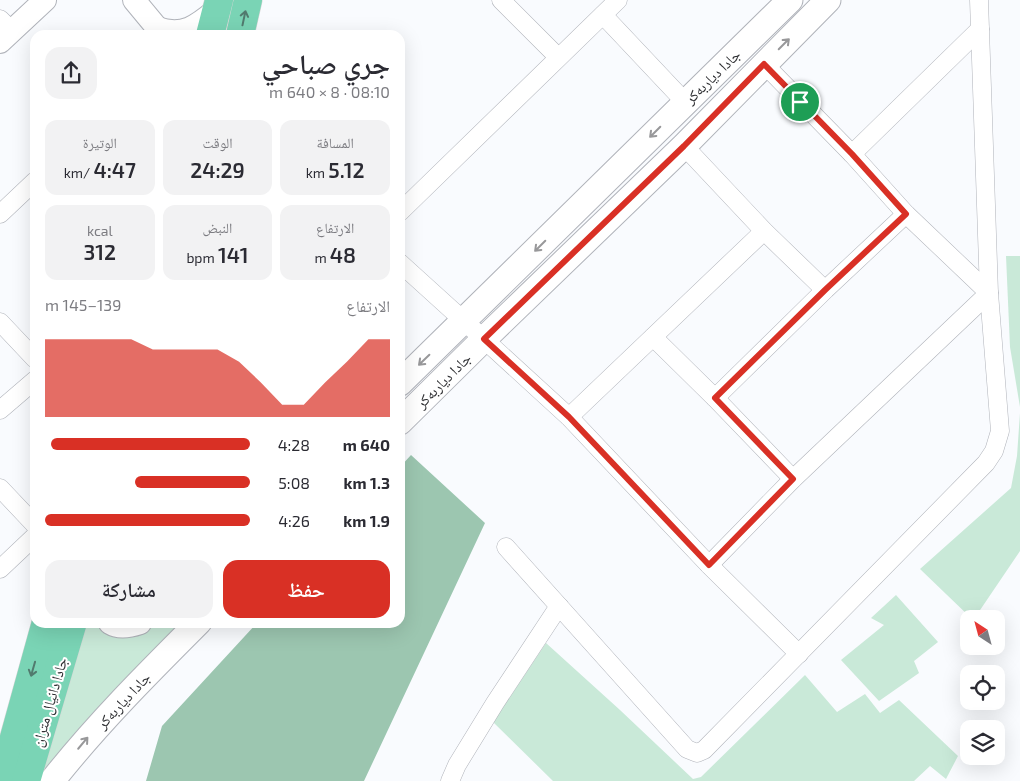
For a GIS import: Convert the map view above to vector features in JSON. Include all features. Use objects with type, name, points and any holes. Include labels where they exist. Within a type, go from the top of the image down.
[{"type":"main road","points":[[241,30],[248,0]]},
{"type":"main road","name":"جادا دیاربه‌كر","points":[[405,378],[790,0]]},
{"type":"main road","name":"جادا دیاربه‌كر","points":[[405,417],[684,146],[828,0]]},
{"type":"main road","name":"جادا دانيال متران","points":[[2,781],[8,727],[44,628]]},
{"type":"main road","name":"جادا دانيال متران","points":[[26,781],[71,628]]},
{"type":"main road","name":"جادا دیاربه‌كر","points":[[52,781],[100,724],[193,628]]},
{"type":"street","points":[[4,31],[45,0]]},
{"type":"street","points":[[134,0],[158,30]]},
{"type":"street","points":[[501,0],[558,57]]},
{"type":"street","points":[[405,207],[618,0]]},
{"type":"street","points":[[506,547],[687,749],[698,753],[704,750],[986,464],[994,451],[1000,431],[989,293],[979,0]]},
{"type":"street","points":[[603,14],[685,102]]},
{"type":"street","points":[[185,30],[215,15]]},
{"type":"street","points":[[852,154],[980,29]]},
{"type":"street","points":[[764,64],[852,154],[906,214],[989,293]]},
{"type":"street","points":[[684,146],[764,231],[825,290]]},
{"type":"street","points":[[0,214],[30,188]]},
{"type":"street","points":[[715,398],[906,214]]},
{"type":"street","points":[[569,417],[764,231]]},
{"type":"street","points":[[405,268],[569,417],[709,565],[798,654]]},
{"type":"street","points":[[709,565],[793,479],[989,293]]},
{"type":"street","points":[[0,322],[30,354]]},
{"type":"street","points":[[653,337],[793,479]]},
{"type":"street","points":[[0,410],[30,384]]},
{"type":"street","points":[[0,488],[30,520]]},
{"type":"street","points":[[0,569],[30,541]]},
{"type":"street","points":[[450,781],[457,765],[495,702],[559,606]]},
{"type":"green space","points":[[1006,256],[1020,256],[1020,407],[1010,347]]},
{"type":"green space","points":[[1020,413],[1020,551],[980,610],[963,610],[920,569],[1011,488],[1017,456]]},
{"type":"green space","points":[[411,455],[485,523],[364,781],[146,781],[162,726],[252,628],[405,628],[405,462]]},
{"type":"green space","points":[[896,595],[938,642],[914,661],[919,673],[879,701],[841,660],[884,625],[871,618]]},
{"type":"green space","points":[[72,628],[194,628],[52,781],[26,781]]},
{"type":"green space","points":[[546,643],[693,779],[701,777],[805,675],[837,712],[865,694],[880,713],[899,700],[958,756],[946,779],[930,766],[914,781],[553,781],[493,722]]},
{"type":"route","points":[[764,64],[800,102],[852,154],[906,214],[715,398],[793,479],[709,565],[569,417],[484,339],[684,146],[764,64]]}]
